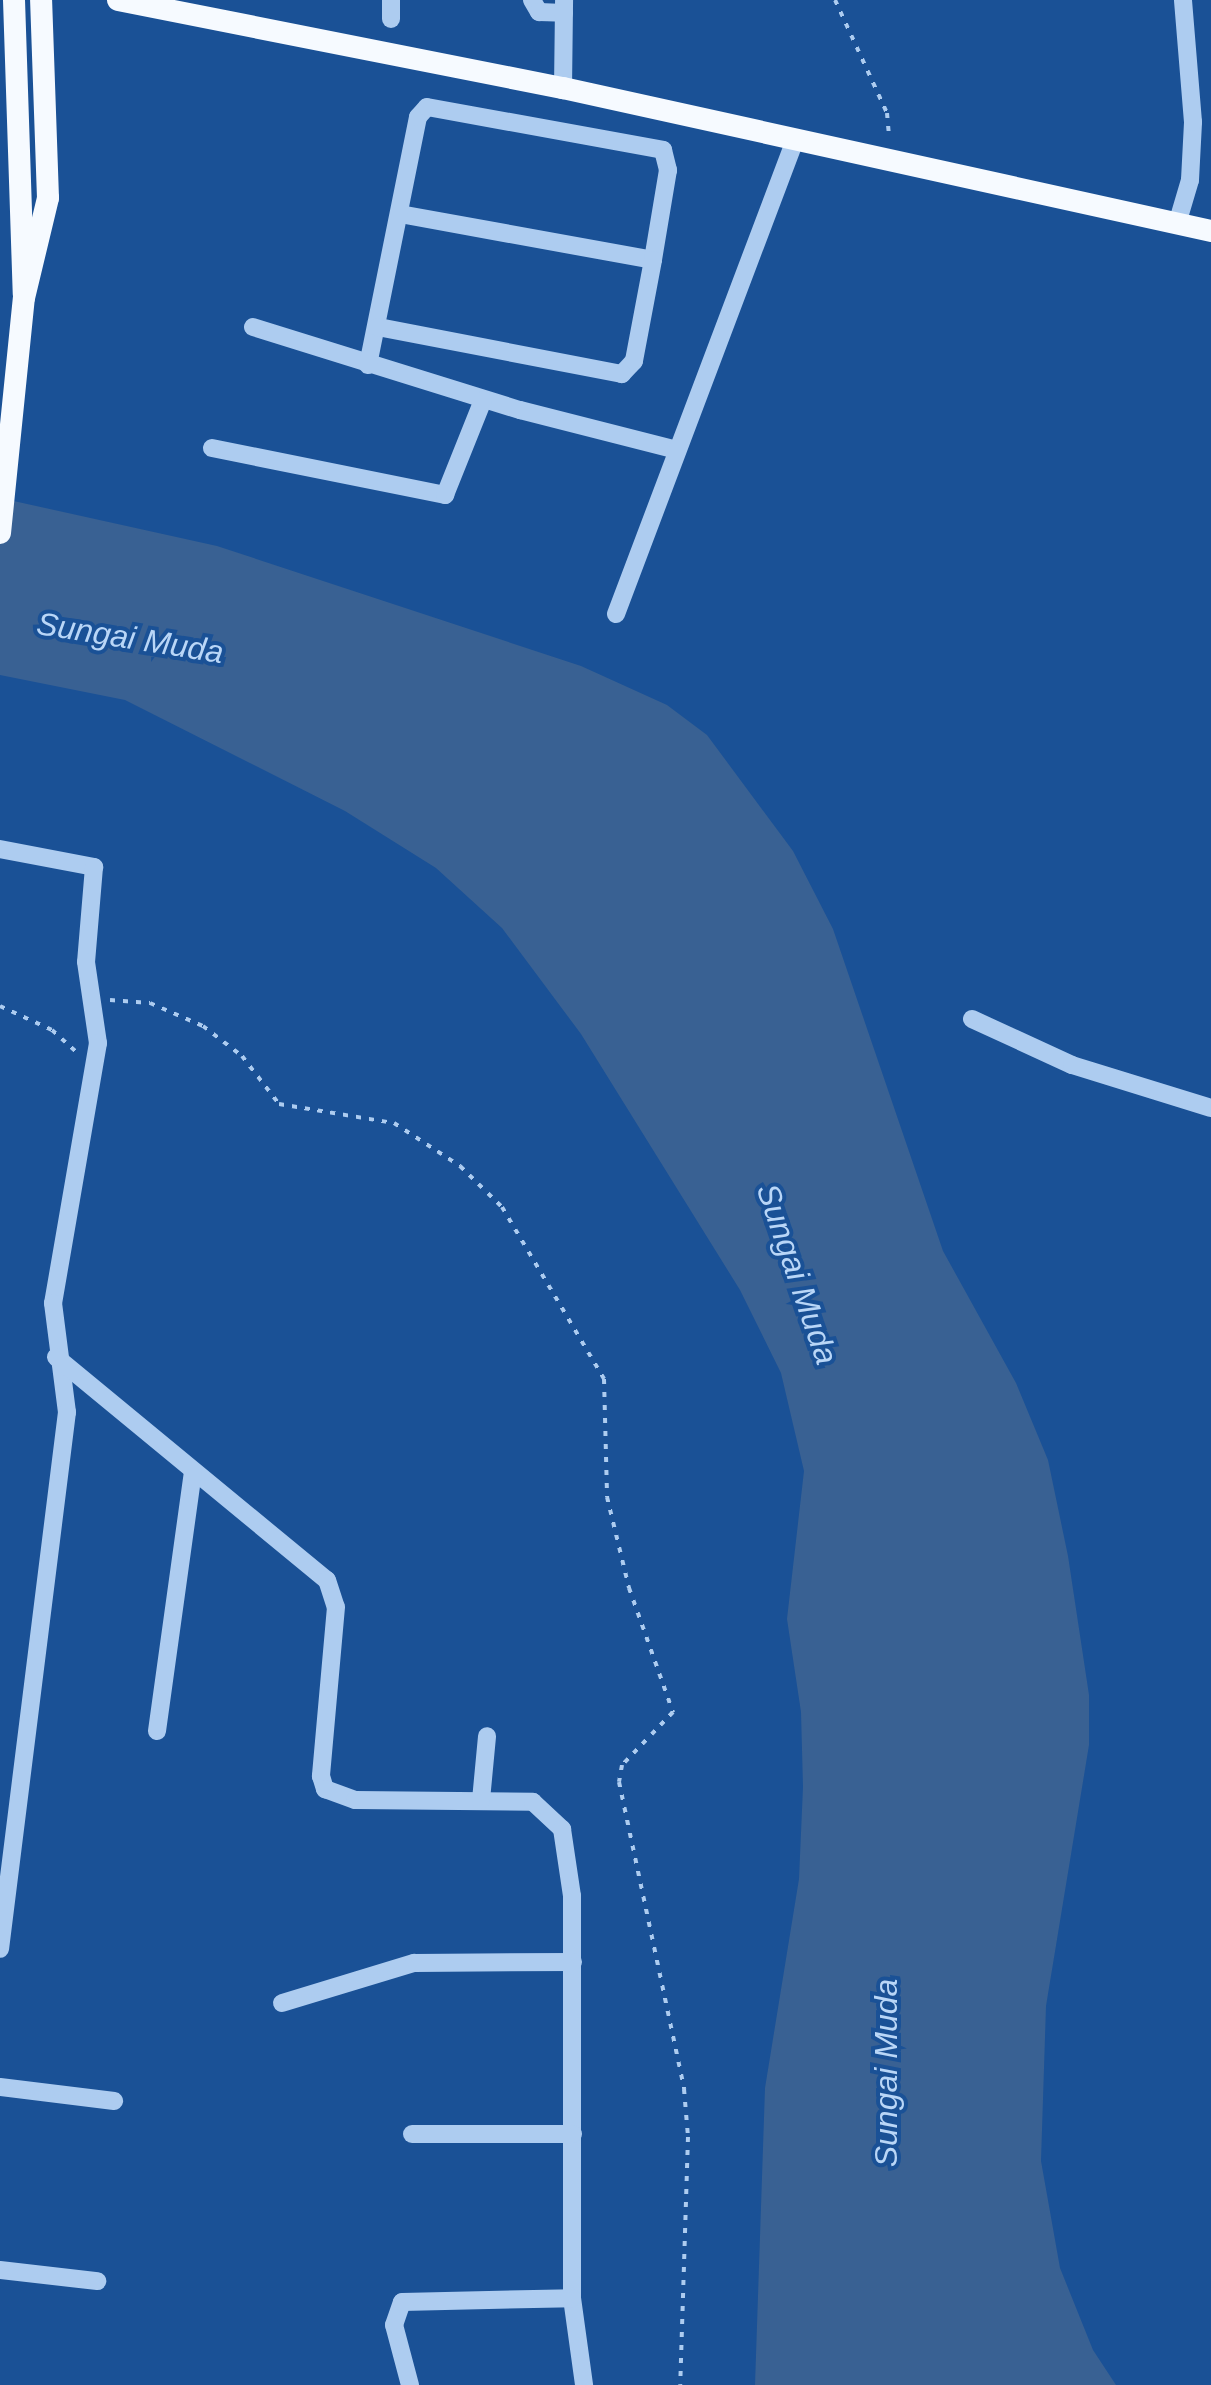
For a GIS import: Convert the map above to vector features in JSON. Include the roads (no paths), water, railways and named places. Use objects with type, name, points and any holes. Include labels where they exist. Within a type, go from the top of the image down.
[{"type":"main road","points":[[14,0],[24,298]]},
{"type":"main road","points":[[0,533],[11,448],[8,382],[48,198],[41,0]]},
{"type":"main road","points":[[118,0],[165,7],[192,6],[1211,230]]},
{"type":"street","points":[[532,0],[539,12],[564,7],[563,88]]},
{"type":"street","points":[[1178,224],[1190,180],[1193,122],[1183,0]]},
{"type":"street","points":[[368,365],[418,117],[434,106],[663,150],[668,170],[653,260],[634,360],[622,374],[377,327]]},
{"type":"street","points":[[616,614],[795,140]]},
{"type":"street","points":[[400,214],[653,260]]},
{"type":"street","points":[[253,327],[484,400],[677,450]]},
{"type":"street","points":[[212,448],[445,495],[484,400]]},
{"type":"street","points":[[0,848],[94,867],[86,962],[93,1006],[94,1072],[53,1303],[56,1356],[67,1412],[0,1949]]},
{"type":"street","points":[[972,1019],[1072,1065],[1211,1108]]},
{"type":"street","points":[[56,1356],[193,1471],[315,1566],[334,1593],[325,1788],[354,1800],[533,1802],[562,1829],[572,1962],[572,2298],[584,2385]]},
{"type":"street","points":[[157,1731],[193,1471]]},
{"type":"street","points":[[481,1800],[487,1736]]},
{"type":"street","points":[[282,2004],[414,1963],[572,1962]]},
{"type":"street","points":[[0,2087],[114,2101]]},
{"type":"street","points":[[412,2134],[573,2134]]},
{"type":"street","points":[[0,2270],[97,2282]]},
{"type":"street","points":[[410,2385],[394,2325],[402,2302],[572,2298]]},
{"type":"water","name":"Sungai Muda","points":[[0,498],[217,546],[581,666],[667,705],[707,735],[793,851],[833,929],[943,1251],[1016,1383],[1048,1460],[1068,1556],[1089,1695],[1089,1745],[1046,2006],[1041,2161],[1060,2268],[1093,2350],[1116,2385],[755,2385],[765,2088],[799,1879],[803,1787],[801,1712],[787,1619],[804,1471],[781,1373],[740,1290],[581,1034],[502,928],[436,868],[345,811],[125,700],[0,675]]}]
